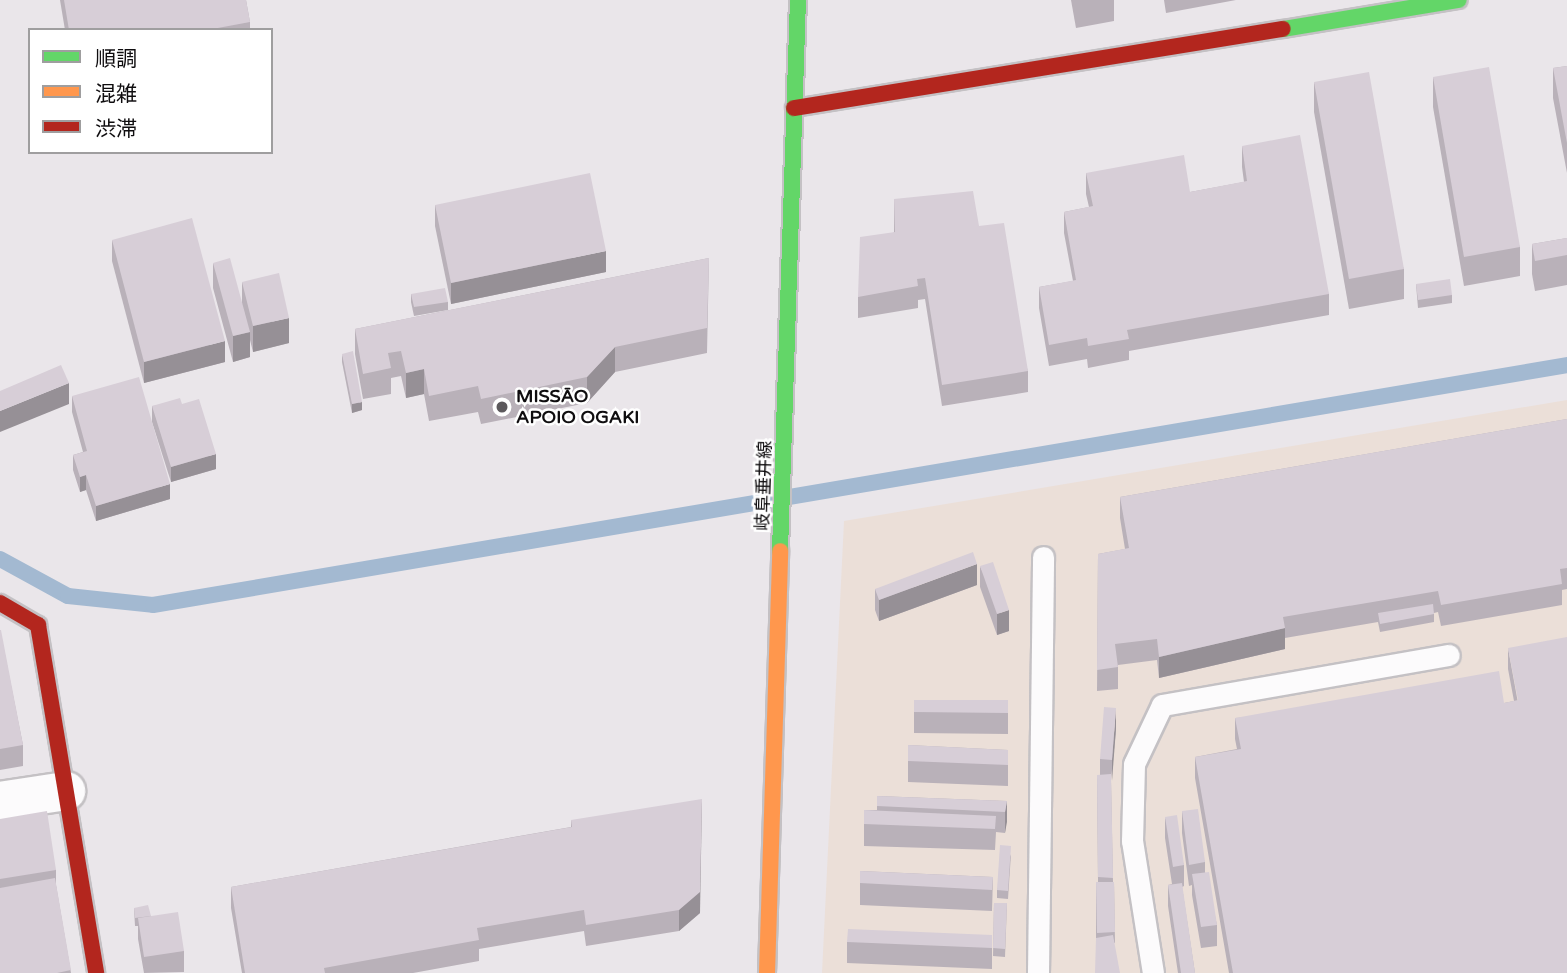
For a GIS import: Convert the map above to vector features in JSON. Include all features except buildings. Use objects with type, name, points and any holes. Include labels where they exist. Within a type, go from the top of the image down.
[{"type":"street","name":"岐阜垂井線","points":[[767,973],[799,0]]},
{"type":"street","points":[[794,108],[1459,0]]},
{"type":"street","points":[[0,603],[38,625],[96,973]]},
{"type":"street","points":[[0,801],[65,790]]},
{"type":"lane","points":[[1038,973],[1043,556]]},
{"type":"lane","points":[[1153,973],[1132,841],[1134,764],[1162,705],[1449,655]]},
{"type":"shaded area","points":[[1567,400],[1567,973],[822,973],[844,521]]},
{"type":"waterway","points":[[0,559],[68,596],[153,605],[1567,365]]},
{"type":"traffic: fast","points":[[780,551],[798,0]]},
{"type":"traffic: fast","points":[[1283,29],[1459,0]]},
{"type":"traffic: slow","points":[[767,973],[780,551]]},
{"type":"traffic: jam","points":[[794,108],[1283,29]]},
{"type":"traffic: jam","points":[[0,603],[38,625],[96,973]]},
{"type":"place","name":"MISSĀO APOIO OGAKI","points":[[502,407]]}]
